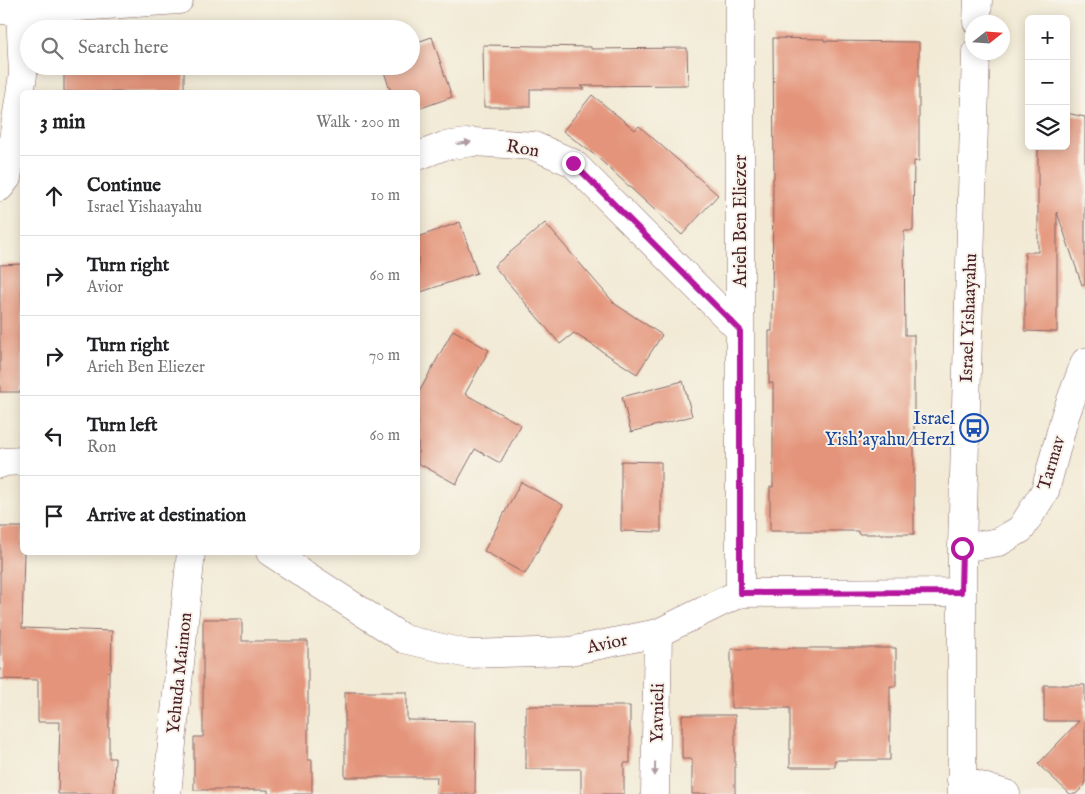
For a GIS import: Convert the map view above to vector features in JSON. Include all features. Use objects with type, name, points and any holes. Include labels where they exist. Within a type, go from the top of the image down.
[{"type":"street","points":[[20,60],[10,10],[179,0]]},
{"type":"street","name":"Arieh Ben Eliezer","points":[[740,0],[740,593]]},
{"type":"street","points":[[977,15],[978,0]]},
{"type":"street","name":"Israel Yishaayahu","points":[[961,787],[961,592],[976,60]]},
{"type":"street","points":[[21,90],[23,75]]},
{"type":"street","points":[[0,187],[7,178],[20,94]]},
{"type":"street","name":"Ron","points":[[420,155],[444,146],[474,142],[534,146],[573,163],[740,330]]},
{"type":"street","name":"Tarmav","points":[[962,548],[999,542],[1021,529],[1045,490],[1065,416],[1085,362]]},
{"type":"street","points":[[0,464],[20,461]]},
{"type":"street","name":"Yehuda Maimon","points":[[167,794],[191,555]]},
{"type":"street","name":"Avior","points":[[275,555],[404,639],[468,654],[570,651],[658,632],[740,593],[961,592]]},
{"type":"street","name":"Yavnieli","points":[[655,794],[658,632]]},
{"type":"street","points":[[961,787],[1006,794]]},
{"type":"building","points":[[432,37],[452,97],[420,108],[420,90],[390,90],[385,75],[420,75],[420,41]]},
{"type":"building","points":[[773,38],[824,39],[824,41],[919,42],[919,161],[914,161],[913,231],[904,231],[905,335],[914,335],[914,534],[858,534],[858,531],[770,531],[770,487],[773,487],[773,383],[769,383],[769,331],[772,331]]},
{"type":"building","points":[[483,45],[591,47],[591,49],[687,48],[688,85],[581,86],[585,89],[530,89],[530,107],[484,107]]},
{"type":"building","points":[[64,75],[184,75],[184,90],[64,90]]},
{"type":"building","points":[[592,95],[635,130],[639,126],[718,195],[682,235],[596,156],[563,131]]},
{"type":"building","points":[[1070,114],[1085,117],[1085,285],[1082,285],[1057,212],[1057,332],[1025,331],[1025,252],[1038,252],[1038,150],[1070,150]]},
{"type":"building","points":[[460,222],[477,273],[420,292],[420,236]]},
{"type":"building","points":[[545,223],[615,304],[662,335],[637,374],[574,333],[560,344],[494,266]]},
{"type":"building","points":[[20,264],[20,392],[0,392],[0,265]]},
{"type":"building","points":[[453,330],[489,350],[465,394],[521,425],[500,463],[475,449],[456,484],[420,464],[420,390]]},
{"type":"building","points":[[683,381],[692,416],[631,432],[622,397]]},
{"type":"building","points":[[621,461],[661,462],[661,532],[621,531]]},
{"type":"building","points":[[521,482],[563,505],[525,574],[484,551]]},
{"type":"building","points":[[0,527],[20,527],[20,555],[24,555],[22,628],[112,631],[111,671],[109,671],[109,758],[115,758],[114,794],[58,794],[60,722],[38,722],[38,680],[0,679]]},
{"type":"building","points":[[203,619],[242,619],[242,641],[308,641],[308,760],[312,760],[312,794],[268,794],[268,790],[194,790],[194,737],[203,737]]},
{"type":"building","points":[[896,648],[896,686],[890,686],[890,760],[835,760],[835,767],[790,767],[790,708],[731,708],[731,649]]},
{"type":"building","points":[[1044,685],[1085,685],[1085,785],[1076,794],[1070,794],[1038,764],[1079,721],[1044,721]]},
{"type":"building","points":[[345,692],[407,692],[407,720],[476,721],[475,794],[436,794],[437,777],[345,777]]},
{"type":"building","points":[[526,706],[630,706],[630,763],[624,763],[624,794],[581,794],[581,769],[526,769]]},
{"type":"building","points":[[682,715],[735,715],[735,794],[692,794],[692,759],[682,759]]},
{"type":"place","name":"Israel Yish'ayahu/Herzl","points":[[974,428]]},
{"type":"route","points":[[573,163],[740,330],[740,593],[961,592],[962,548]]}]
